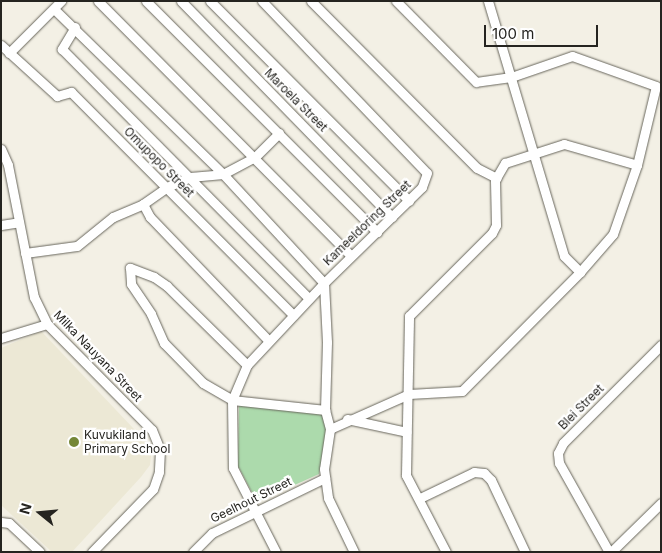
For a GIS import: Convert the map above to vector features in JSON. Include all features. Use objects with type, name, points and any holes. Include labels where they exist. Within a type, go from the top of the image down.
[{"type":"street","points":[[9,53],[55,10],[61,1]]},
{"type":"street","points":[[98,1],[255,157],[351,256]]},
{"type":"street","points":[[146,1],[376,232]]},
{"type":"street","name":"Maroela Street","points":[[181,1],[392,218]]},
{"type":"street","points":[[210,1],[409,201]]},
{"type":"street","name":"Kameeldoring Street","points":[[262,1],[425,167],[427,178],[409,201],[324,283],[327,342],[325,410],[330,429],[325,478],[328,498],[354,552]]},
{"type":"street","points":[[311,1],[477,168],[497,178]]},
{"type":"street","points":[[330,429],[347,419],[408,394],[462,392],[580,272],[612,237],[637,165],[655,83],[572,56],[511,77],[476,82],[396,1]]},
{"type":"street","points":[[488,1],[564,256],[580,272]]},
{"type":"street","points":[[55,10],[75,27],[224,174],[324,283],[268,340],[247,365],[232,400],[233,468],[276,552]]},
{"type":"street","points":[[75,27],[62,49],[309,299]]},
{"type":"street","name":"Omupopo Street","points":[[1,45],[57,96],[71,92],[294,315]]},
{"type":"street","points":[[25,252],[77,246],[113,217],[143,204],[167,187],[190,177],[224,174],[255,157],[279,133]]},
{"type":"street","points":[[446,552],[420,498],[406,475],[409,316],[492,233],[496,225],[497,178],[506,163],[564,144],[637,165]]},
{"type":"street","name":"Milka Nauyana Street","points":[[1,149],[8,165],[34,297],[47,324],[152,430],[160,450],[159,472],[153,489],[92,552]]},
{"type":"street","points":[[143,204],[150,217],[268,340]]},
{"type":"street","points":[[1,225],[19,222]]},
{"type":"street","points":[[247,365],[167,286],[154,277],[130,268],[131,284],[151,314],[164,344],[203,383],[232,400],[325,410]]},
{"type":"street","points":[[1,338],[47,324]]},
{"type":"street","name":"Blei Street","points":[[610,552],[559,463],[558,453],[563,443],[661,345]]},
{"type":"street","points":[[347,419],[407,432]]},
{"type":"street","points":[[420,498],[474,472],[484,473],[491,480],[525,552]]},
{"type":"street","name":"Geelhout Street","points":[[195,551],[212,533],[325,478]]},
{"type":"street","points":[[610,552],[661,503]]},
{"type":"street","points":[[1,522],[10,523],[40,552]]},
{"type":"shaded area","name":"Kuvukiland Primary School","points":[[41,331],[152,448],[150,465],[141,477],[72,552],[52,552],[1,505],[1,348]]},
{"type":"green space","points":[[239,401],[320,410],[327,428],[319,474],[257,502],[238,466]]},
{"type":"place","name":"Kuvukiland Primary School","points":[[74,442]]}]
